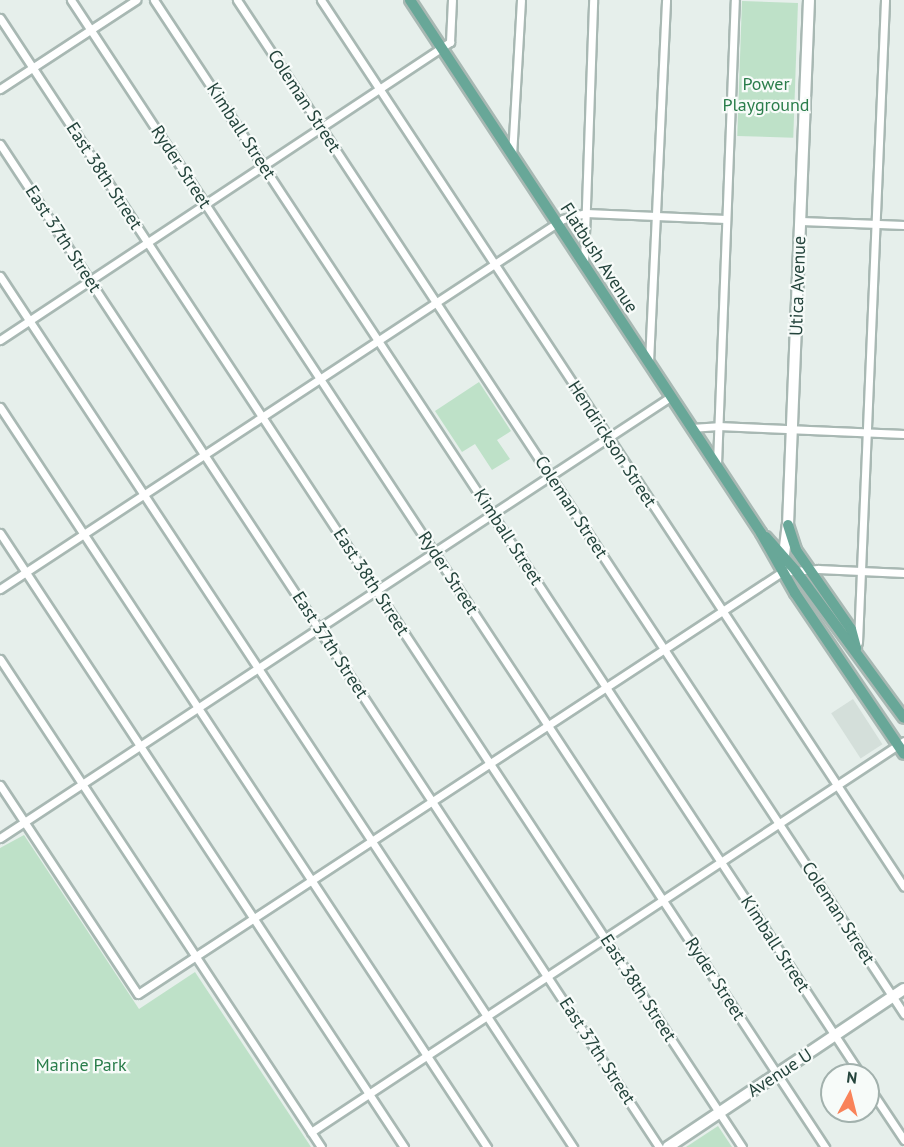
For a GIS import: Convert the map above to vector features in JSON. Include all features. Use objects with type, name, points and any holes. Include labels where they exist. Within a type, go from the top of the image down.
[{"type":"main road","name":"Flatbush Avenue","points":[[410,0],[761,533],[782,572],[902,747]]},
{"type":"main road","name":"Utica Avenue","points":[[782,572],[788,525],[809,0]]},
{"type":"main road","points":[[788,525],[796,550],[851,629],[857,654]]},
{"type":"main road","name":"Flatbush Avenue","points":[[761,533],[784,555],[904,718]]},
{"type":"main road","name":"Avenue U","points":[[668,1147],[904,991]]},
{"type":"street","name":"Ryder Street","points":[[71,0],[825,1147]]},
{"type":"street","points":[[0,89],[136,0]]},
{"type":"street","name":"Kimball Street","points":[[154,0],[853,1063]]},
{"type":"street","name":"Coleman Street","points":[[237,0],[904,1014]]},
{"type":"street","name":"Hendrickson Street","points":[[321,0],[904,887]]},
{"type":"street","points":[[0,340],[441,49],[450,42],[452,0]]},
{"type":"street","points":[[512,156],[516,132],[521,0]]},
{"type":"street","points":[[584,266],[593,0]]},
{"type":"street","points":[[649,364],[666,0]]},
{"type":"street","points":[[717,466],[735,0]]},
{"type":"street","points":[[857,654],[885,0]]},
{"type":"street","name":"East 38th Street","points":[[0,18],[742,1147]]},
{"type":"street","name":"East 37th Street","points":[[0,144],[659,1147]]},
{"type":"street","points":[[0,589],[570,215],[586,213],[726,219]]},
{"type":"street","points":[[801,221],[904,225]]},
{"type":"street","points":[[0,276],[573,1147]]},
{"type":"street","points":[[0,838],[670,397]]},
{"type":"street","points":[[0,407],[487,1147]]},
{"type":"street","points":[[691,428],[718,426],[904,434]]},
{"type":"street","points":[[0,533],[404,1147]]},
{"type":"street","points":[[0,785],[138,994],[373,843],[782,572],[810,570],[904,573]]},
{"type":"street","points":[[0,659],[321,1147]]},
{"type":"street","points":[[311,1132],[837,786],[902,747]]},
{"type":"street","points":[[880,1104],[904,1140]]},
{"type":"shaded area","points":[[853,699],[882,744],[861,758],[831,713]]},
{"type":"green space","name":"Power Playground","points":[[742,1],[798,3],[793,138],[737,136]]},
{"type":"green space","points":[[479,382],[511,431],[497,440],[510,459],[492,470],[475,444],[462,452],[435,411]]},
{"type":"green space","name":"Marine Park","points":[[24,835],[139,1009],[195,972],[311,1147],[0,1147],[0,848]]},
{"type":"green space","points":[[718,1126],[732,1147],[686,1147]]}]
